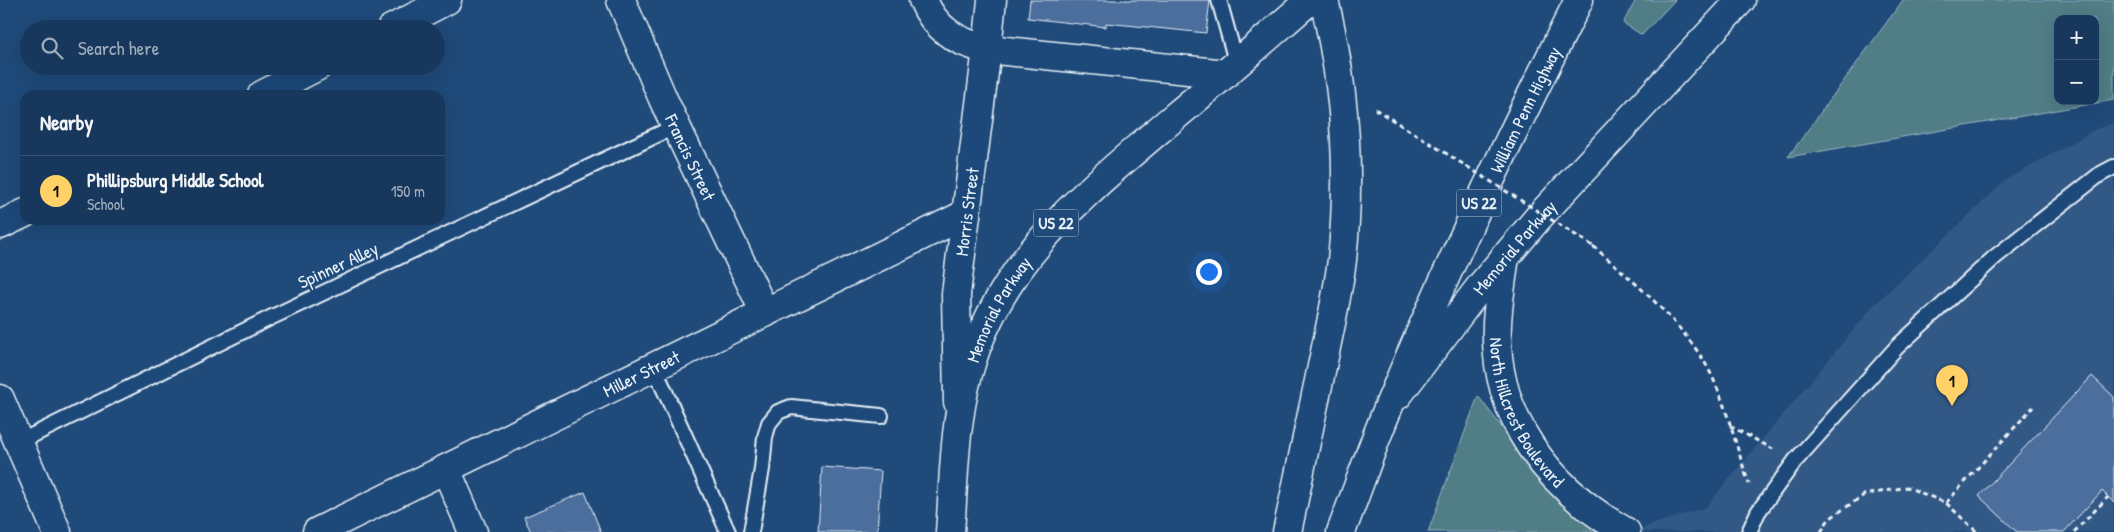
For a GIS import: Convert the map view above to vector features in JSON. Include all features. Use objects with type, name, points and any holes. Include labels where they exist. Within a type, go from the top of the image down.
[{"type":"main road","points":[[408,20],[447,0]]},
{"type":"main road","name":"Francis Street","points":[[621,0],[676,126],[765,313]]},
{"type":"main road","points":[[923,0],[930,16],[948,34],[970,46],[1231,70]]},
{"type":"main road","name":"Morris Street","points":[[958,423],[955,307],[992,0]]},
{"type":"main road","name":"Memorial Parkway","points":[[950,532],[958,423],[968,374],[987,323],[998,300],[1031,254],[1087,191],[1231,70],[1310,0]]},
{"type":"main road","points":[[1287,532],[1336,297],[1342,260],[1345,222],[1345,141],[1340,74],[1324,0]]},
{"type":"main road","name":"William Penn Highway","points":[[1387,410],[1473,216],[1579,0]]},
{"type":"main road","name":"Memorial Parkway","points":[[1341,532],[1387,410],[1505,256],[1575,177],[1741,0]]},
{"type":"main road","points":[[272,90],[301,75]]},
{"type":"main road","name":"Miller Street","points":[[317,532],[966,214]]},
{"type":"main road","points":[[0,225],[20,215]]},
{"type":"main road","name":"North Hillcrest Boulevard","points":[[1505,256],[1497,324],[1497,347],[1506,394],[1515,417],[1525,438],[1539,460],[1556,479],[1605,520],[1626,532]]},
{"type":"main road","points":[[0,399],[57,532]]},
{"type":"main road","points":[[446,469],[473,532]]},
{"type":"lane","points":[[1220,0],[1231,70]]},
{"type":"lane","name":"Spinner Alley","points":[[19,442],[270,318],[676,126]]},
{"type":"lane","points":[[1749,532],[1758,512],[1795,461],[1897,347],[1995,256],[2099,175],[2114,166]]},
{"type":"lane","points":[[654,367],[728,532]]},
{"type":"lane","points":[[752,532],[762,469],[764,437],[769,423],[778,412],[791,407],[881,416]]},
{"type":"path","points":[[1373,108],[1593,246],[1650,296],[1671,318],[1697,352],[1714,383],[1758,512]]},
{"type":"path","points":[[1946,503],[2033,407]]},
{"type":"path","points":[[1729,426],[1795,461]]},
{"type":"path","points":[[1821,532],[1829,519],[1864,495],[1906,487],[1946,503],[1977,532]]},
{"type":"path","points":[[2074,532],[2108,497]]},
{"type":"shaded area","points":[[2114,123],[2114,532],[1637,532],[1648,526],[1706,507],[1874,305],[2006,180],[2096,129]]},
{"type":"green space","points":[[1636,0],[1675,0],[1642,35],[1623,23]]},
{"type":"green space","points":[[1903,0],[2114,0],[2114,100],[2099,103],[2099,15],[2054,15],[2054,105],[2085,105],[1788,157]]},
{"type":"green space","points":[[1478,396],[1538,474],[1608,532],[1428,532]]},
{"type":"building","points":[[1030,0],[1210,0],[1206,33],[1106,23],[1106,27],[1028,18]]},
{"type":"building","points":[[2092,376],[2114,397],[2114,503],[2102,491],[2064,532],[2017,532],[1979,496]]},
{"type":"building","points":[[822,467],[881,471],[877,532],[818,532]]},
{"type":"building","points":[[585,492],[601,532],[531,532],[524,517]]},
{"type":"place","name":"Phillipsburg Middle School","points":[[1952,406]]}]
